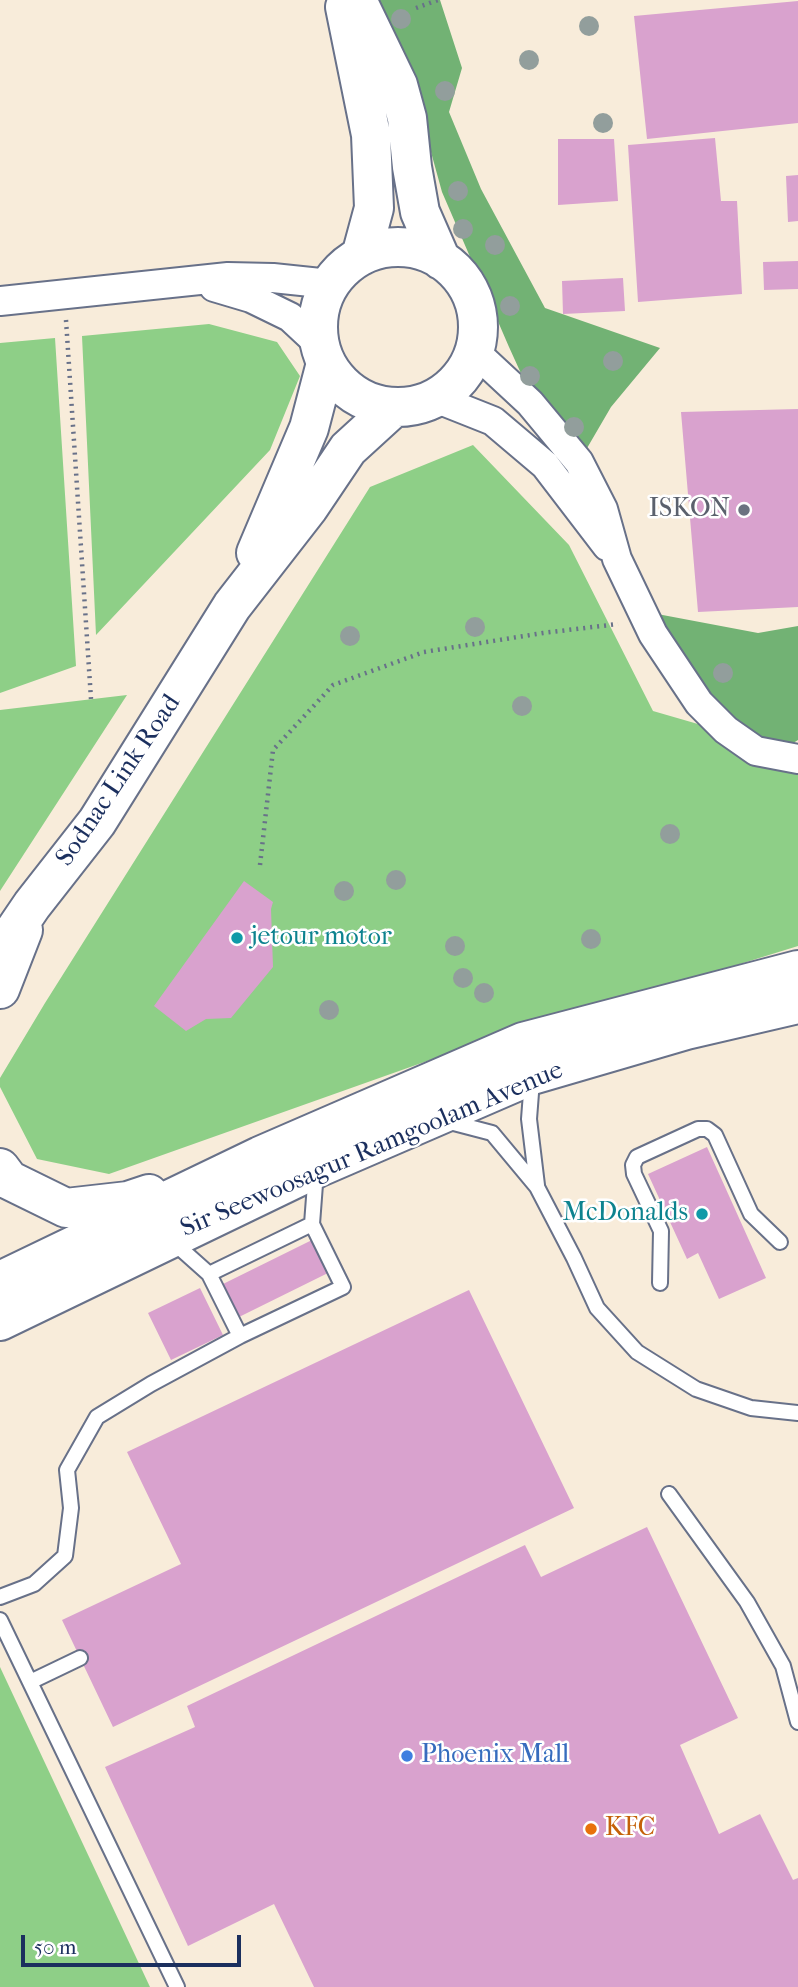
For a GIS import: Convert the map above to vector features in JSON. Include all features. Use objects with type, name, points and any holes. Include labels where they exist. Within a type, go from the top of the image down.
[{"type":"main road","points":[[343,0],[371,135],[374,208],[361,256]]},
{"type":"main road","points":[[357,0],[398,85],[407,118],[420,212],[441,260]]},
{"type":"main road","points":[[381,248],[422,250],[457,273],[469,290],[476,310],[478,331],[474,351],[465,370],[452,386],[435,398],[415,405],[394,407],[373,403],[354,394],[339,381],[323,354],[317,323],[321,303],[330,284],[344,267],[361,256],[381,248]]},
{"type":"main road","name":"Sodnac Link Road","points":[[232,606],[309,428],[323,354]]},
{"type":"main road","name":"Sodnac Link Road","points":[[0,951],[97,821],[232,606],[309,507],[348,449],[394,407]]},
{"type":"main road","points":[[0,989],[32,905]]},
{"type":"main road","name":"Sir Seewoosagur Ramgoolam Avenue","points":[[0,1282],[260,1156],[523,1042],[798,970]]},
{"type":"main road","name":"Sir Seewoosagur Ramgoolam Avenue","points":[[0,1321],[317,1168],[532,1075],[686,1030],[798,1004]]},
{"type":"main road","points":[[0,1168],[9,1181],[65,1208],[128,1201],[260,1156]]},
{"type":"street","points":[[0,301],[240,277],[330,284]]},
{"type":"street","points":[[195,281],[251,298],[290,317],[323,354]]},
{"type":"street","points":[[474,351],[530,403],[579,461],[603,509],[617,559],[653,634],[699,703],[726,730],[756,751],[798,760]]},
{"type":"street","points":[[435,398],[493,421],[545,466],[617,559]]},
{"type":"lane","points":[[532,1075],[529,1119],[537,1187]]},
{"type":"lane","points":[[435,1118],[492,1133],[537,1187],[597,1308],[637,1352],[696,1389],[751,1408],[798,1413]]},
{"type":"lane","points":[[660,1283],[661,1231],[634,1174],[633,1165],[637,1157],[698,1129],[707,1129],[715,1135],[751,1214],[780,1242]]},
{"type":"lane","points":[[0,1597],[34,1584],[65,1556],[71,1508],[67,1470],[97,1417],[240,1336],[343,1287],[312,1224],[317,1168]]},
{"type":"lane","points":[[209,1274],[312,1224]]},
{"type":"lane","points":[[169,1238],[209,1274],[240,1336]]},
{"type":"lane","points":[[669,1494],[747,1602],[783,1666],[798,1722]]},
{"type":"lane","points":[[0,1620],[177,1987]]},
{"type":"lane","points":[[30,1682],[80,1658]]},
{"type":"path","points":[[416,8],[438,0]]},
{"type":"path","points":[[64,295],[91,699]]},
{"type":"path","points":[[260,865],[273,750],[333,685],[424,652],[543,633],[647,621]]},
{"type":"green space","points":[[372,0],[440,0],[462,68],[449,112],[481,189],[545,308],[660,348],[611,407],[569,479],[442,192],[415,94]]},
{"type":"green space","points":[[209,324],[277,342],[300,376],[270,450],[96,635],[82,336]]},
{"type":"green space","points":[[55,338],[76,666],[0,693],[0,343]]},
{"type":"green space","points":[[473,445],[569,545],[653,711],[798,753],[798,946],[430,1060],[109,1174],[37,1159],[0,1087],[0,1078],[45,1003],[370,487]]},
{"type":"green space","points":[[652,613],[758,633],[798,626],[798,740],[782,750],[722,719]]},
{"type":"green space","points":[[127,695],[0,891],[0,710]]},
{"type":"green space","points":[[0,1667],[150,1987],[0,1987]]},
{"type":"building","points":[[798,1],[798,123],[647,139],[634,16]]},
{"type":"building","points":[[715,138],[721,201],[737,201],[742,294],[638,302],[628,145]]},
{"type":"building","points":[[558,139],[614,139],[618,201],[558,205]]},
{"type":"building","points":[[798,175],[798,221],[788,222],[786,176]]},
{"type":"building","points":[[798,261],[798,289],[764,290],[763,262]]},
{"type":"building","points":[[623,278],[625,311],[563,314],[562,281]]},
{"type":"building","name":"ISKON","points":[[798,409],[798,607],[698,612],[681,412]]},
{"type":"building","name":"jetour motor","points":[[244,881],[273,902],[273,967],[231,1018],[206,1019],[186,1031],[154,1006]]},
{"type":"building","name":"McDonalds","points":[[707,1147],[766,1278],[719,1299],[698,1253],[687,1259],[648,1174]]},
{"type":"building","points":[[312,1240],[328,1273],[239,1317],[223,1284]]},
{"type":"building","points":[[200,1288],[223,1335],[171,1360],[148,1313]]},
{"type":"building","points":[[469,1290],[574,1508],[113,1727],[62,1620],[181,1564],[127,1452]]},
{"type":"building","name":"Phoenix Mall","points":[[647,1527],[738,1718],[680,1745],[719,1834],[760,1814],[793,1880],[798,1878],[798,1987],[314,1987],[274,1904],[188,1946],[105,1767],[195,1727],[187,1706],[525,1545],[541,1577]]},
{"type":"place","name":"ISKON","points":[[744,510]]},
{"type":"place","name":"jetour motor","points":[[237,938]]},
{"type":"place","name":"McDonalds","points":[[702,1214]]},
{"type":"place","name":"Phoenix Mall","points":[[407,1756]]},
{"type":"place","name":"KFC","points":[[591,1829]]}]
